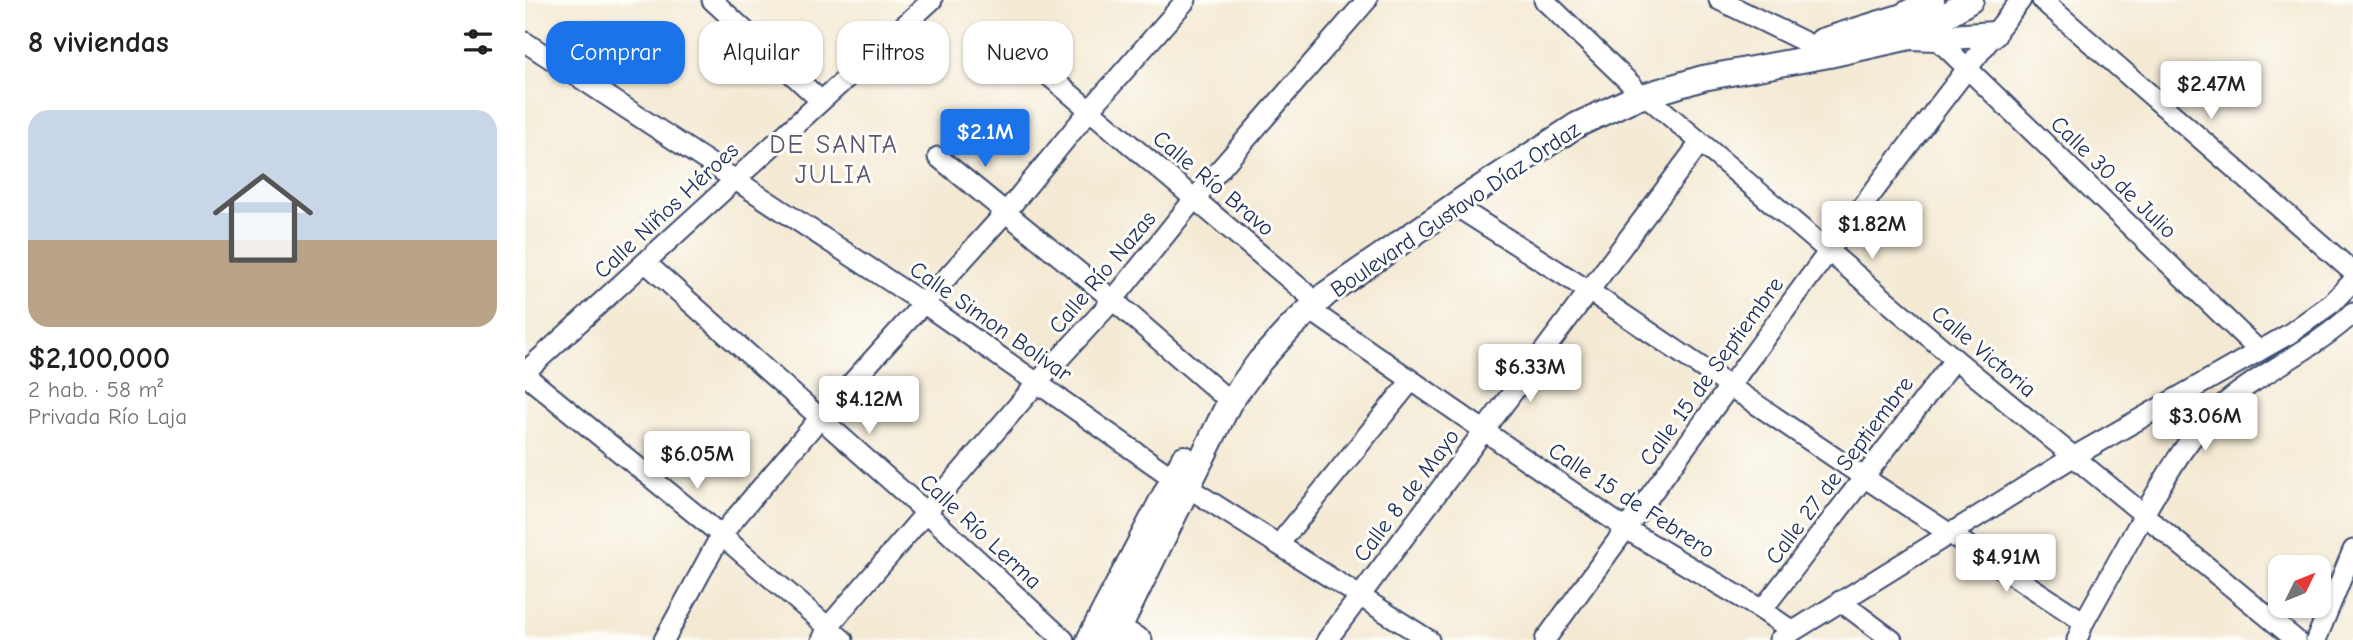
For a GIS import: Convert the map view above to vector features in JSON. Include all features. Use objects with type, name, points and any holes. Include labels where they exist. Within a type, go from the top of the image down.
[{"type":"main road","name":"Boulevard Gustavo Díaz Ordaz","points":[[1090,640],[1230,403],[1260,360],[1308,302],[1318,283],[1451,191],[1561,122],[1697,65],[1829,40],[1900,18],[1932,0]]},
{"type":"main road","name":"Boulevard Gustavo Díaz Ordaz","points":[[1116,633],[1219,392],[1246,355],[1277,321],[1326,294],[1454,205],[1577,125],[1639,90],[1829,55],[1910,37],[1971,0]]},
{"type":"main road","points":[[1910,37],[1994,34]]},
{"type":"street","points":[[712,0],[821,101]]},
{"type":"street","name":"Calle Niños Héroes","points":[[525,373],[932,0]]},
{"type":"street","points":[[664,640],[721,535],[819,419],[1006,212],[1186,0]]},
{"type":"street","name":"Calle Río Nazas","points":[[831,636],[927,513],[1038,383],[1114,300],[1195,198],[1367,0]]},
{"type":"street","name":"Calle Victoria","points":[[1543,0],[1700,143],[1955,359],[2296,640]]},
{"type":"street","points":[[1719,0],[1807,43]]},
{"type":"street","name":"Calle 15 de Septiembre","points":[[1545,640],[1829,252],[2021,0]]},
{"type":"street","points":[[2042,0],[2353,272]]},
{"type":"street","name":"Calle 30 de Julio","points":[[1936,38],[2259,351]]},
{"type":"street","name":"Calle Simon Bolivar","points":[[525,42],[923,303],[1181,482],[1429,640]]},
{"type":"street","name":"Calle Río Bravo","points":[[1058,84],[1195,198],[1308,302]]},
{"type":"street","name":"Calle 8 de Mayo","points":[[1327,640],[1700,143]]},
{"type":"street","points":[[938,157],[1114,300],[1219,392]]},
{"type":"street","points":[[1454,205],[1589,291],[1950,534],[2080,631],[2180,452],[2201,425],[2221,406],[2273,368],[2329,333],[2353,313]]},
{"type":"street","name":"Calle Río Lerma","points":[[646,263],[927,513],[1064,640]]},
{"type":"street","points":[[1786,636],[2073,457],[2313,318],[2353,281]]},
{"type":"street","name":"Calle 15 de Febrero","points":[[1308,302],[1411,381],[1626,529],[1762,610],[1786,636]]},
{"type":"street","name":"Calle 27 de Septiembre","points":[[1762,610],[1955,359]]},
{"type":"street","points":[[525,373],[721,535],[831,636]]},
{"type":"street","points":[[1279,544],[1411,381]]},
{"type":"street","points":[[2316,640],[2353,550]]},
{"type":"street","points":[[1840,601],[1892,640]]},
{"type":"street","points":[[1116,633],[1142,640]]},
{"type":"district","name":"DE SANTA JULIA","points":[[834,159]]}]
